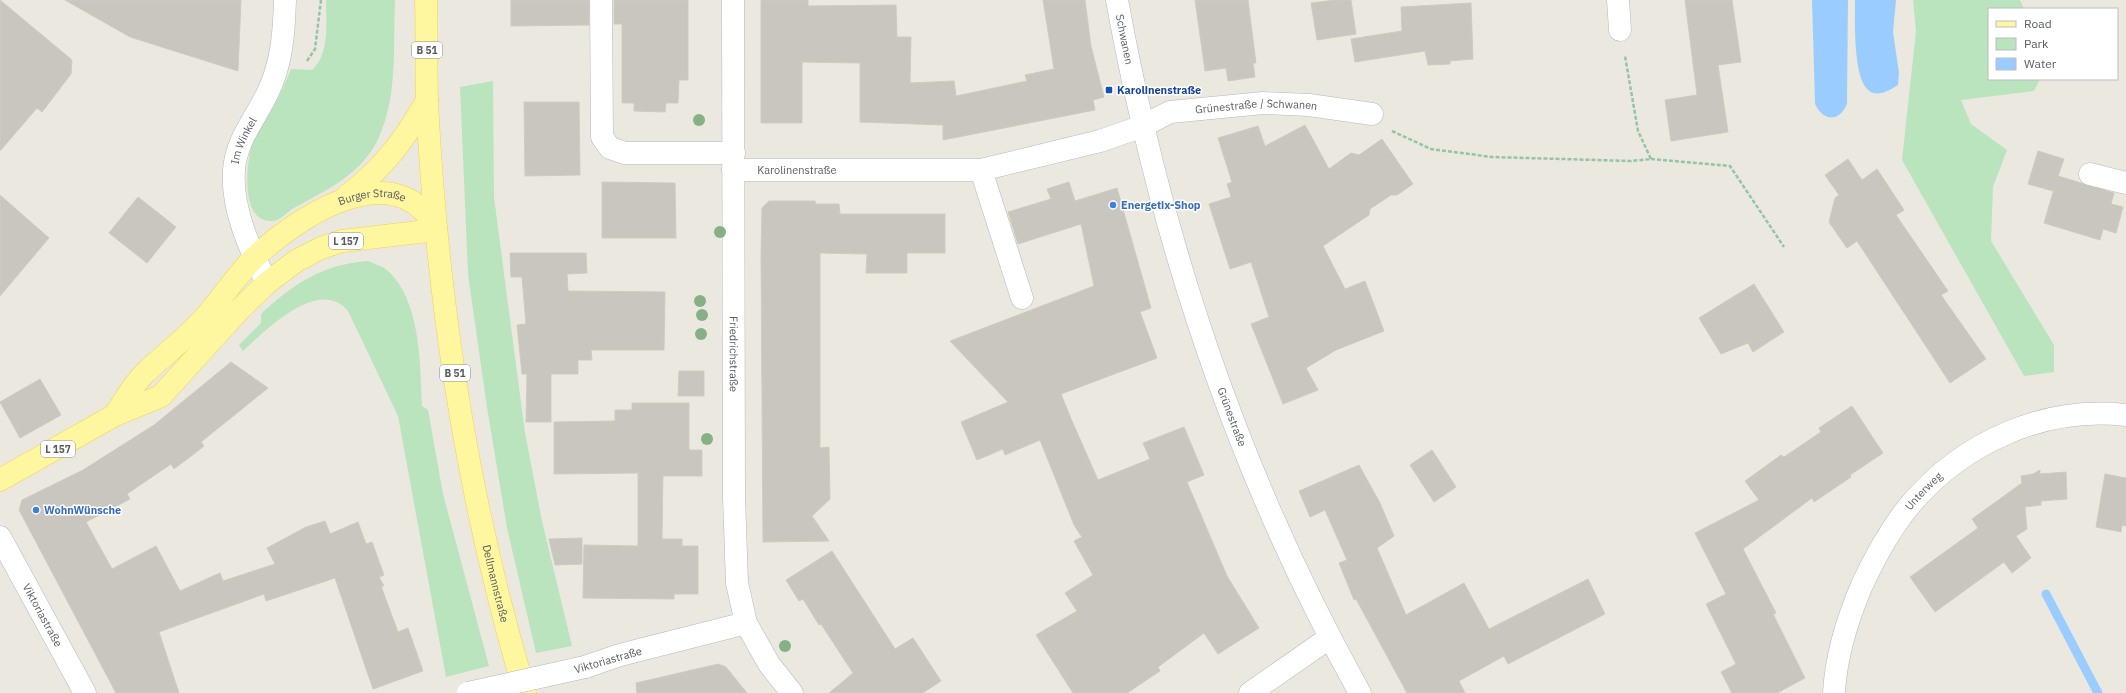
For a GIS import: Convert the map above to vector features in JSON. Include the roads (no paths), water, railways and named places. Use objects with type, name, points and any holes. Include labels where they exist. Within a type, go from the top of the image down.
[{"type":"main road","name":"B 51","points":[[426,0],[427,100],[436,230]]},
{"type":"main road","points":[[341,200],[368,180],[391,156],[411,130],[427,100]]},
{"type":"main road","name":"Burger Straße","points":[[0,480],[115,415],[162,396],[238,310],[267,283],[306,255],[342,241],[436,230],[428,215],[415,203],[399,195],[374,193],[341,200],[317,211],[294,225],[273,240],[254,258],[207,315],[182,341],[143,374],[115,415]]},
{"type":"main road","name":"Dellmannstraße","points":[[436,230],[450,345],[463,426],[492,570],[525,693]]},
{"type":"street","name":"Im Winkel","points":[[267,283],[254,258],[235,194],[234,169],[240,146],[248,125],[267,94],[276,71],[284,31],[285,0]]},
{"type":"street","name":"Karolinenstraße","points":[[601,0],[602,136],[610,148],[625,153],[734,162],[982,170],[1100,141],[1143,126]]},
{"type":"street","name":"Friedrichstraße","points":[[733,0],[734,497],[737,583],[746,623],[769,664],[792,693]]},
{"type":"street","name":"Schwanen","points":[[1117,0],[1143,126]]},
{"type":"street","points":[[1618,0],[1620,30]]},
{"type":"street","name":"Grünestraße / Schwanen","points":[[1143,126],[1170,112],[1264,103],[1309,105],[1372,114]]},
{"type":"street","name":"Grünestraße","points":[[1143,126],[1158,186],[1184,274],[1226,405],[1279,532],[1329,638],[1360,693]]},
{"type":"street","points":[[982,170],[1022,298]]},
{"type":"street","points":[[2090,174],[2126,183]]},
{"type":"street","name":"Unterweg","points":[[1834,693],[1841,644],[1855,601],[1887,538],[1910,504],[1924,490],[1972,451],[2011,431],[2031,423],[2079,414],[2126,415]]},
{"type":"street","name":"Viktoriastraße","points":[[0,537],[85,693]]},
{"type":"street","name":"Viktoriastraße","points":[[468,693],[584,667],[620,655],[746,623]]},
{"type":"street","points":[[1250,693],[1329,638]]},
{"type":"water","points":[[1812,0],[1848,0],[1847,104],[1840,114],[1831,118],[1823,114],[1815,104]]},
{"type":"water","points":[[1855,0],[1896,0],[1893,32],[1899,73],[1898,85],[1883,93],[1871,92],[1862,82],[1857,60]]},
{"type":"waterway","points":[[2046,594],[2098,693]]},
{"type":"place","name":"Karolinenstraße","points":[[1109,90]]},
{"type":"place","name":"Energetix-Shop","points":[[1113,205]]},
{"type":"place","name":"WohnWünsche","points":[[36,510]]}]
